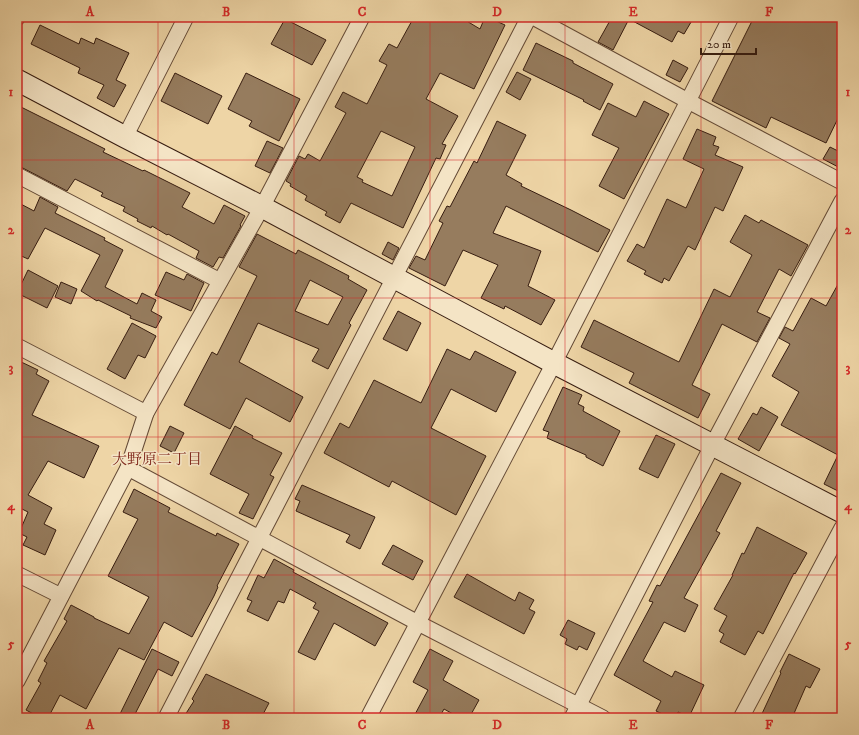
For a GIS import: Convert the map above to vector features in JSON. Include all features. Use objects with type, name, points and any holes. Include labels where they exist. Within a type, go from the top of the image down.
[{"type":"street","points":[[125,137],[186,17]]},
{"type":"street","points":[[17,681],[128,468],[146,413],[262,207],[362,17]]},
{"type":"street","points":[[166,718],[529,17]]},
{"type":"street","points":[[533,17],[688,102],[842,182]]},
{"type":"street","points":[[368,718],[554,363],[732,17]]},
{"type":"street","points":[[17,80],[262,207],[554,363],[842,512]]},
{"type":"street","points":[[17,175],[220,281]]},
{"type":"street","points":[[575,712],[713,444],[842,201]]},
{"type":"street","points":[[17,346],[146,413]]},
{"type":"street","points":[[128,468],[418,623],[575,712],[604,718]]},
{"type":"street","points":[[741,718],[842,528]]},
{"type":"street","points":[[17,574],[61,596]]},
{"type":"building","points":[[414,17],[460,17],[480,29],[485,17],[487,17],[505,25],[474,89],[440,73],[426,99],[458,116],[442,144],[446,145],[440,159],[436,158],[403,228],[351,203],[340,223],[325,215],[327,212],[305,200],[307,196],[290,186],[291,184],[286,181],[299,156],[305,159],[308,154],[320,161],[346,113],[335,107],[343,92],[367,104],[387,65],[379,61],[389,44],[397,48]],"holes":[[[381,131],[415,147],[392,196],[362,182],[363,180],[357,177]]]},
{"type":"building","points":[[612,17],[694,17],[684,34],[678,31],[672,42],[629,19],[613,50],[598,42]]},
{"type":"building","points":[[754,17],[842,17],[842,110],[826,143],[771,117],[766,128],[712,101]]},
{"type":"building","points":[[285,19],[326,40],[312,65],[271,44]]},
{"type":"building","points":[[40,25],[79,44],[81,38],[94,44],[96,38],[129,53],[116,80],[126,85],[114,107],[97,98],[104,85],[78,73],[80,68],[31,44]]},
{"type":"building","points":[[536,43],[573,61],[573,63],[613,84],[600,110],[583,101],[584,100],[523,70]]},
{"type":"building","points":[[673,60],[688,68],[680,82],[666,75]]},
{"type":"building","points":[[517,72],[531,79],[520,100],[506,92]]},
{"type":"building","points":[[175,73],[222,96],[208,124],[161,101]]},
{"type":"building","points":[[246,73],[300,99],[279,141],[249,126],[252,121],[228,109]]},
{"type":"building","points":[[644,101],[669,114],[624,199],[599,186],[619,148],[592,135],[608,103],[636,117]]},
{"type":"building","points":[[17,105],[105,149],[103,152],[190,193],[182,207],[214,224],[224,205],[245,216],[223,258],[219,257],[213,267],[196,258],[199,251],[152,226],[151,228],[137,221],[138,219],[123,211],[125,207],[101,196],[103,193],[75,179],[67,191],[17,165]]},
{"type":"building","points":[[497,121],[526,135],[506,175],[522,184],[521,186],[610,230],[598,252],[506,206],[493,233],[541,251],[528,286],[555,300],[541,325],[505,306],[504,309],[481,298],[498,265],[463,250],[445,286],[409,268],[416,256],[425,260],[443,223],[439,221],[447,206],[450,207],[474,161],[477,163]]},
{"type":"building","points":[[697,129],[716,137],[713,145],[719,147],[715,155],[743,167],[723,211],[715,207],[695,250],[688,246],[669,281],[664,278],[662,283],[644,274],[646,271],[627,261],[637,244],[644,248],[667,199],[686,208],[704,169],[683,159]]},
{"type":"building","points":[[267,141],[283,148],[270,173],[255,166]]},
{"type":"building","points":[[830,147],[842,153],[842,169],[823,159]]},
{"type":"building","points":[[40,197],[58,207],[55,213],[105,238],[104,240],[123,250],[105,287],[137,304],[142,293],[156,300],[151,311],[162,317],[156,328],[130,318],[131,316],[98,300],[97,301],[81,291],[100,255],[45,228],[28,259],[17,254],[17,202],[34,211]]},
{"type":"building","points":[[745,215],[759,223],[761,220],[808,245],[791,276],[779,269],[757,312],[770,318],[757,342],[722,324],[692,385],[710,394],[698,418],[629,383],[634,373],[581,347],[594,320],[679,362],[714,289],[730,297],[752,255],[730,242]]},
{"type":"building","points":[[257,234],[296,254],[298,250],[320,261],[349,276],[348,279],[367,290],[349,323],[351,325],[328,369],[312,361],[319,349],[258,323],[239,362],[303,397],[290,422],[246,398],[230,429],[184,405],[212,352],[217,355],[257,276],[239,267]],"holes":[[[310,280],[343,297],[328,325],[295,311]]]},
{"type":"building","points":[[388,242],[399,248],[393,260],[382,254]]},
{"type":"building","points":[[28,270],[58,286],[47,308],[17,293]]},
{"type":"building","points":[[166,272],[184,280],[187,274],[204,283],[191,311],[155,295]]},
{"type":"building","points":[[842,277],[842,493],[824,484],[838,455],[781,425],[799,392],[772,376],[790,344],[779,338],[785,327],[793,331],[811,298],[826,306]]},
{"type":"building","points":[[61,282],[77,289],[71,304],[55,297]]},
{"type":"building","points":[[398,311],[421,323],[407,351],[383,339]]},
{"type":"building","points":[[132,323],[156,336],[145,358],[138,355],[125,379],[107,369]]},
{"type":"building","points":[[447,349],[470,360],[475,351],[516,372],[496,412],[451,389],[431,428],[486,456],[456,515],[392,481],[389,487],[324,453],[340,423],[349,428],[374,380],[421,403]]},
{"type":"building","points":[[17,360],[38,370],[36,374],[49,381],[32,415],[99,446],[84,478],[48,461],[28,495],[52,508],[44,524],[56,530],[45,555],[23,545],[27,537],[19,533],[28,512],[20,508],[17,514]]},
{"type":"building","points":[[563,387],[582,395],[578,404],[584,407],[583,411],[620,431],[603,466],[586,457],[586,455],[547,438],[549,432],[543,430]]},
{"type":"building","points":[[761,407],[778,417],[759,451],[738,439],[753,413],[757,415]]},
{"type":"building","points":[[170,426],[184,433],[174,453],[160,446]]},
{"type":"building","points":[[235,426],[253,436],[252,438],[282,453],[270,475],[274,477],[253,519],[239,513],[249,494],[210,474]]},
{"type":"building","points":[[656,435],[675,444],[658,478],[639,469]]},
{"type":"building","points":[[721,473],[741,483],[716,531],[720,533],[684,598],[698,605],[685,632],[664,622],[643,661],[672,677],[675,671],[704,685],[689,717],[678,712],[676,718],[671,718],[656,711],[661,701],[614,675],[653,602],[649,601],[657,585],[660,586]]},
{"type":"building","points":[[302,485],[375,517],[360,549],[346,542],[350,535],[296,511],[300,501],[295,499]]},
{"type":"building","points":[[134,489],[170,508],[168,512],[216,536],[217,533],[239,544],[192,637],[164,622],[144,660],[119,648],[86,709],[60,695],[48,718],[41,718],[26,710],[41,683],[38,681],[47,663],[44,661],[67,621],[64,619],[71,605],[94,618],[129,634],[149,597],[108,576],[138,519],[123,512]]},
{"type":"building","points":[[757,527],[807,553],[795,574],[794,573],[763,634],[758,631],[745,655],[720,642],[724,634],[719,631],[727,616],[714,609],[733,575],[742,553],[744,554]]},
{"type":"building","points":[[393,545],[423,561],[413,580],[382,564]]},
{"type":"building","points":[[274,559],[294,570],[293,572],[388,623],[375,646],[334,623],[315,660],[298,652],[319,611],[313,608],[316,603],[290,589],[284,603],[278,601],[268,621],[247,611],[252,601],[247,599],[258,575],[264,578]]},
{"type":"building","points":[[467,574],[515,601],[519,592],[534,600],[529,609],[535,612],[524,634],[454,597]]},
{"type":"building","points":[[568,620],[595,633],[587,650],[579,646],[577,650],[565,644],[567,639],[560,635]]},
{"type":"building","points":[[152,649],[179,662],[172,676],[158,669],[133,718],[118,718]]},
{"type":"building","points":[[430,649],[453,661],[443,680],[479,700],[469,718],[460,718],[444,709],[439,718],[413,718],[428,690],[413,682]]},
{"type":"building","points":[[789,654],[820,669],[810,688],[806,686],[792,718],[760,718],[781,673],[780,672]]},
{"type":"building","points":[[206,674],[269,703],[261,718],[183,718],[194,701],[192,699]]},
{"type":"district","name":"大野原二丁目","points":[[157,459]]}]
